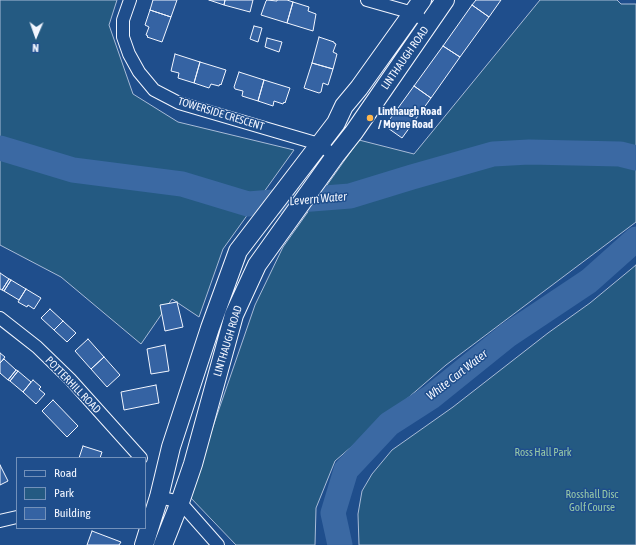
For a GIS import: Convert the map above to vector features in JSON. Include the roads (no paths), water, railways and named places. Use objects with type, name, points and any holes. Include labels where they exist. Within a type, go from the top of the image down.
[{"type":"street","name":"TOWERSIDE CRESCENT","points":[[130,0],[123,20],[123,37],[129,54],[139,72],[154,90],[178,102],[319,144],[335,156]]},
{"type":"street","points":[[367,0],[418,7],[429,23]]},
{"type":"street","name":"LINTHAUGH ROAD","points":[[163,545],[193,464],[234,315],[258,265],[335,156],[354,132],[445,0]]},
{"type":"street","name":"LINTHAUGH ROAD","points":[[144,545],[159,497],[172,447],[210,328],[238,251],[336,123],[344,106],[359,88],[418,7]]},
{"type":"street","name":"POTTERHILL ROAD","points":[[0,318],[37,347],[70,379],[140,457]]},
{"type":"street","points":[[159,497],[180,502],[218,545]]},
{"type":"street","points":[[0,521],[16,518]]},
{"type":"waterway","name":"Levern Water","points":[[0,148],[73,170],[182,184],[248,204],[350,196],[493,154],[529,152],[620,154],[636,158]]},
{"type":"waterway","name":"White Cart Water","points":[[340,545],[333,513],[346,470],[389,424],[431,397],[508,335],[589,281],[636,239]]},
{"type":"place","name":"Linthaugh Road / Moyne Road","points":[[370,118]]},
{"type":"park label","name":"Ross Hall Park","points":[[543,453]]},
{"type":"park label","name":"Rosshall Disc Golf Course","points":[[592,501]]}]
